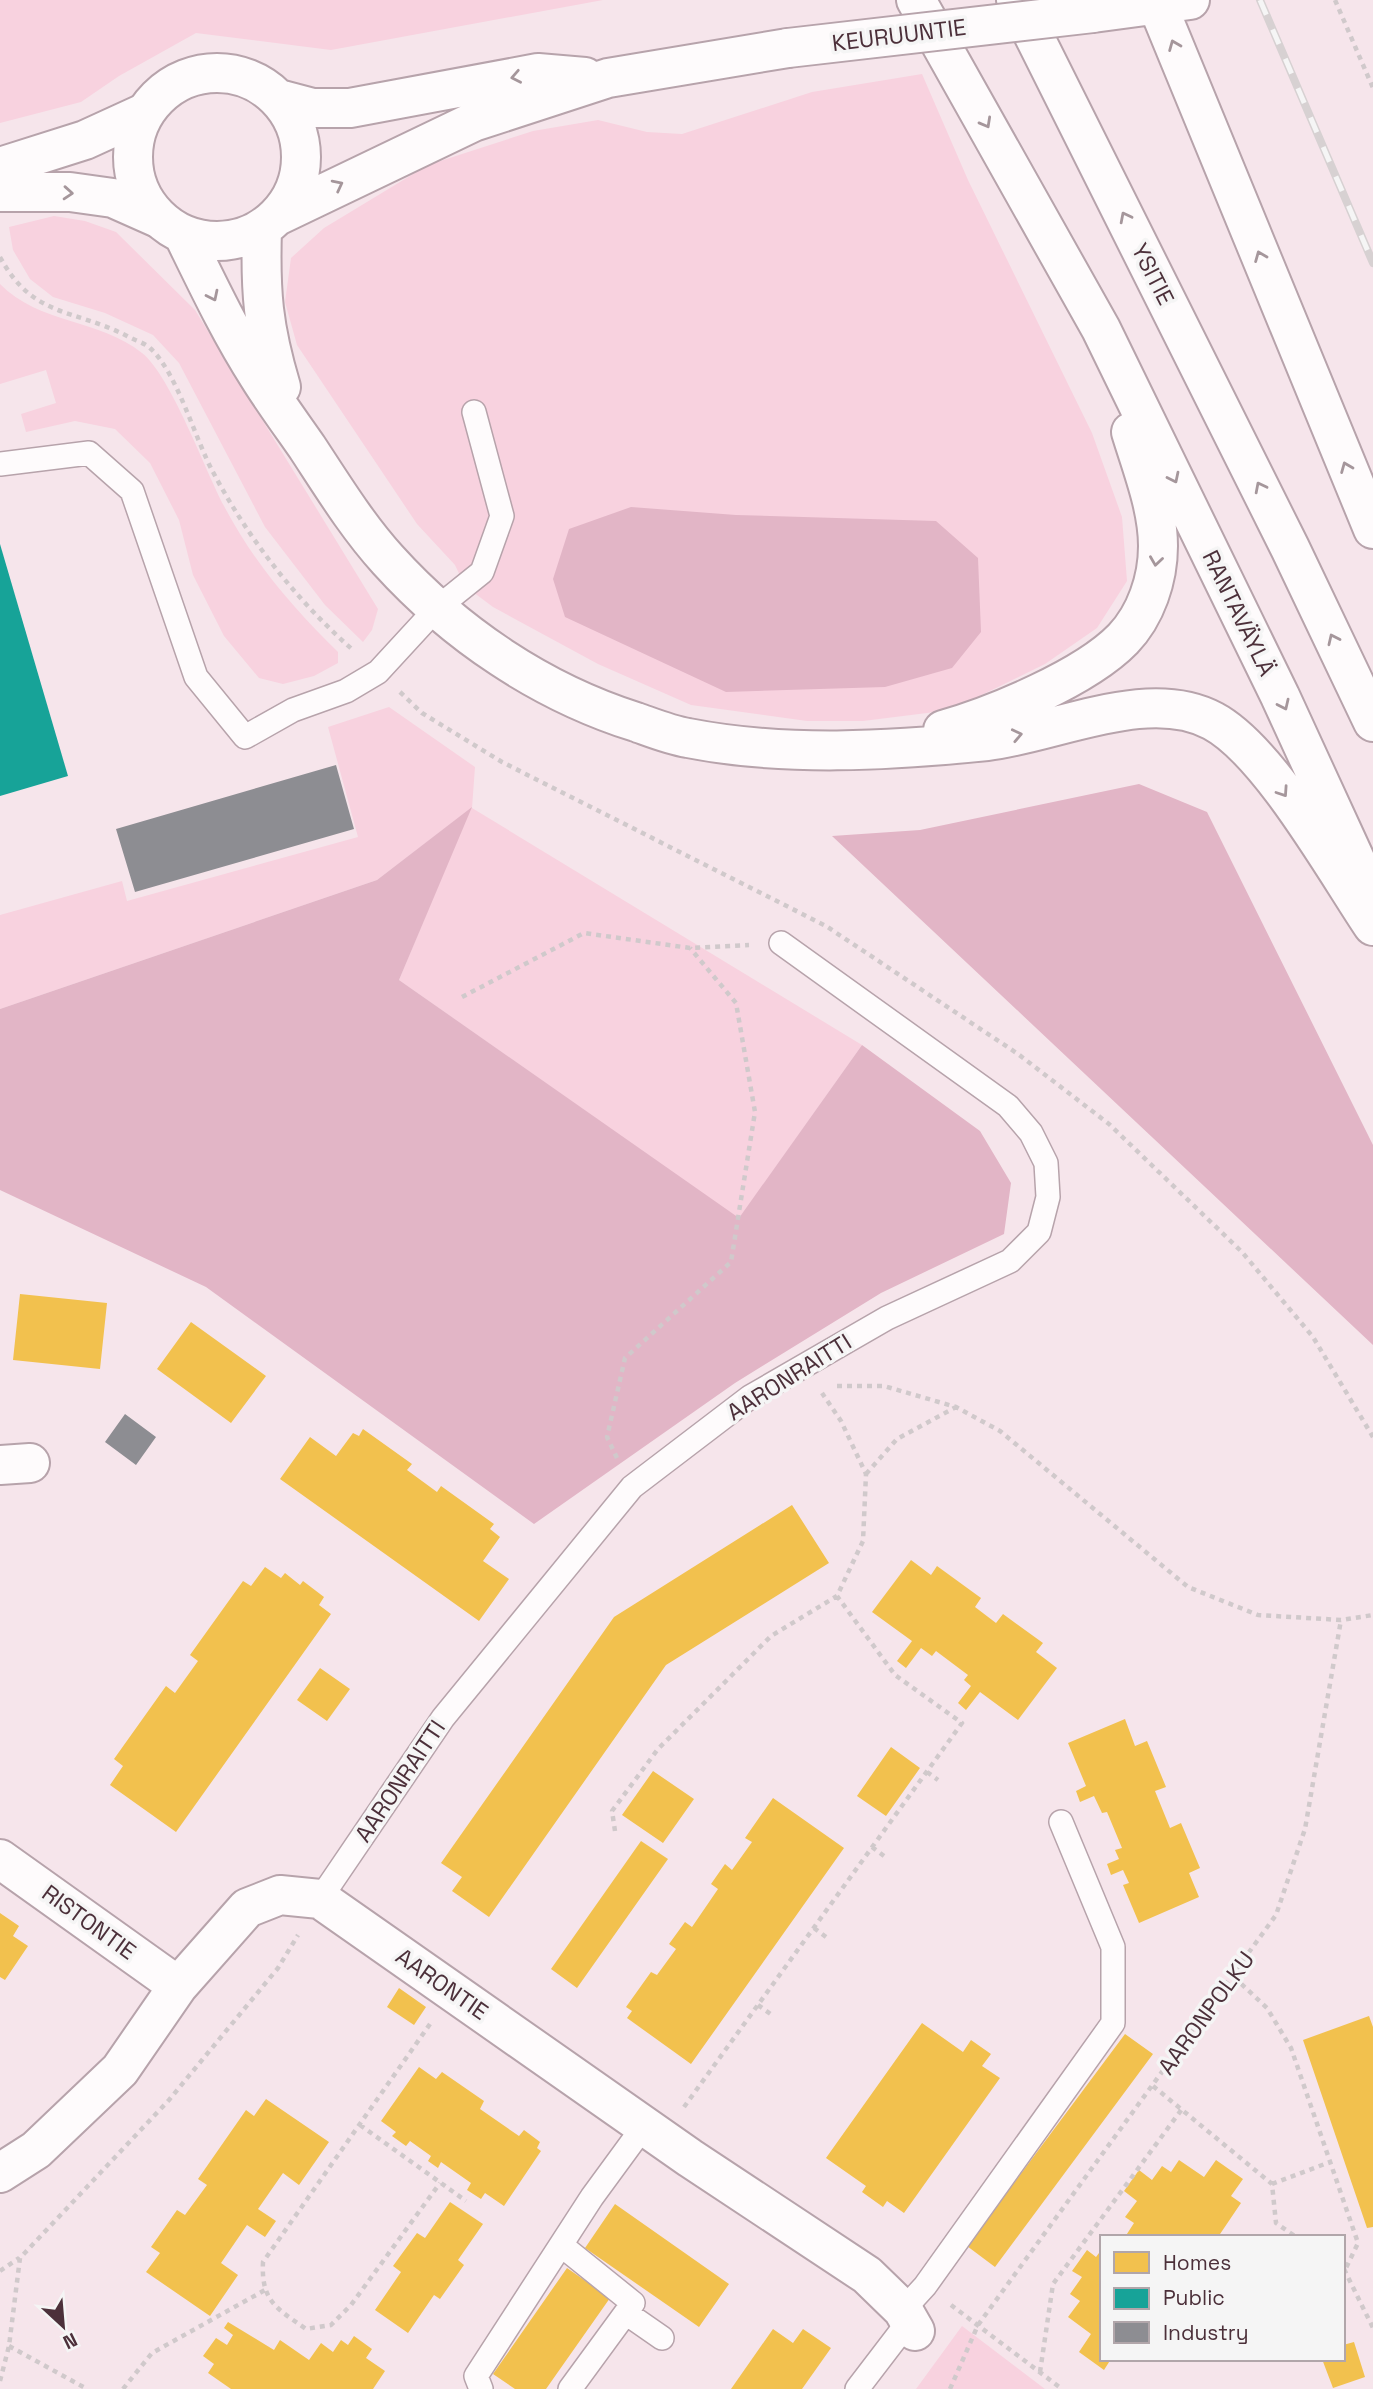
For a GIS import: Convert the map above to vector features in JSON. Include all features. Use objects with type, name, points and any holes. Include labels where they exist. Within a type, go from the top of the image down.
[{"type":"main road","points":[[876,749],[967,723],[1043,691],[1097,660],[1124,638],[1151,595],[1158,546],[1152,503],[1101,329],[916,0]]},
{"type":"main road","name":"YSITIE","points":[[1016,0],[1290,548],[1373,722]]},
{"type":"main road","points":[[1174,2],[1373,530]]},
{"type":"main road","name":"KEURUUNTIE","points":[[269,223],[473,122],[608,78],[788,48],[1174,2]]},
{"type":"main road","points":[[0,167],[85,140],[144,113],[171,85],[203,73],[232,73],[256,81],[279,99],[298,134],[301,163],[294,192],[269,223],[223,241],[171,226],[113,198],[70,192],[0,192]]},
{"type":"main road","name":"KEURUUNTIE","points":[[279,99],[313,108],[350,108],[538,73],[608,78]]},
{"type":"main road","points":[[144,113],[133,141],[134,175],[145,202],[171,226],[228,325],[293,426],[385,557],[436,610],[503,659],[592,708],[685,738],[777,750],[876,749],[991,740],[1121,712],[1177,708],[1213,720],[1244,743],[1274,779],[1373,926]]},
{"type":"main road","points":[[269,223],[260,290],[267,340],[293,426]]},
{"type":"main road","name":"RANTAVÄYLÄ","points":[[1101,329],[1280,696],[1373,898]]},
{"type":"main road","name":"RISTONTIE","points":[[0,1858],[178,1986]]},
{"type":"main road","name":"AARONTIE","points":[[0,2173],[36,2150],[120,2070],[178,1986],[247,1908],[280,1895],[320,1899],[644,2126],[867,2275],[909,2321]]},
{"type":"lane","points":[[0,464],[89,453],[132,491],[195,677],[245,737],[293,710],[346,691],[378,672],[436,610],[482,572],[502,516],[474,412]]},
{"type":"lane","name":"AARONRAITTI","points":[[320,1899],[443,1718],[632,1487],[750,1396],[887,1318],[1010,1261],[1039,1232],[1048,1197],[1046,1163],[1031,1133],[1008,1106],[781,943]]},
{"type":"lane","points":[[857,2389],[909,2321],[925,2286],[1112,2023],[1113,1947],[1061,1822]]},
{"type":"lane","points":[[481,2389],[477,2376],[561,2245],[644,2126]]},
{"type":"lane","points":[[561,2245],[633,2303],[570,2389]]},
{"type":"lane","points":[[626,2313],[662,2338]]},
{"type":"path","points":[[1335,0],[1373,88]]},
{"type":"path","points":[[0,257],[14,283],[46,306],[112,328],[150,348],[170,377],[212,472],[249,533],[314,616],[422,713],[502,762],[825,926],[1018,1054],[1059,1085],[1109,1124],[1241,1252],[1313,1337],[1373,1437]]},
{"type":"path","points":[[462,997],[584,933],[690,948],[781,943]]},
{"type":"path","points":[[632,1487],[607,1437],[625,1358],[731,1262],[755,1112],[736,1003],[690,948]]},
{"type":"path","points":[[615,1831],[612,1811],[658,1749],[771,1636],[837,1596],[863,1541],[866,1474],[841,1421],[816,1385],[884,1386],[956,1407],[1000,1431],[1188,1587],[1258,1615],[1341,1620],[1373,1615]]},
{"type":"path","points":[[866,1474],[897,1439],[956,1407]]},
{"type":"path","points":[[679,2114],[962,1723],[895,1675],[837,1596]]},
{"type":"path","name":"AARONPOLKU","points":[[950,2389],[978,2325],[1234,1977],[1276,1915],[1305,1829],[1341,1620]]},
{"type":"path","points":[[927,1772],[938,1780]]},
{"type":"path","points":[[872,1847],[884,1856]]},
{"type":"path","points":[[0,2271],[20,2258],[169,2100],[278,1968],[320,1899]]},
{"type":"path","points":[[814,1928],[826,1937]]},
{"type":"path","points":[[1234,1977],[1267,2008],[1291,2048],[1358,2242],[1345,2268]]},
{"type":"path","points":[[440,2183],[351,2305],[331,2325],[306,2329],[272,2305],[262,2282],[263,2262],[453,1992]]},
{"type":"path","points":[[758,2005],[772,2015]]},
{"type":"path","points":[[1153,2086],[1272,2183],[1276,2223],[1293,2235]]},
{"type":"path","points":[[1040,2372],[1053,2284],[1182,2109]]},
{"type":"path","points":[[360,2125],[466,2202]]},
{"type":"path","points":[[1272,2183],[1330,2162]]},
{"type":"path","points":[[0,2381],[9,2346],[20,2258]]},
{"type":"path","points":[[1345,2272],[1373,2328]]},
{"type":"path","points":[[123,2389],[152,2353],[265,2290]]},
{"type":"path","points":[[9,2346],[87,2389]]},
{"type":"shaded area","points":[[0,0],[603,0],[331,50],[196,33],[119,76],[81,102],[0,123]]},
{"type":"shaded area","points":[[922,74],[968,180],[1092,433],[1122,517],[1127,581],[1097,628],[1045,664],[951,710],[863,721],[807,721],[691,705],[598,664],[493,607],[465,586],[455,565],[417,524],[297,345],[285,302],[291,258],[324,228],[428,165],[533,131],[598,120],[647,132],[682,134],[812,92]]},
{"type":"shaded area","points":[[54,216],[85,221],[116,232],[195,310],[378,609],[372,630],[363,642],[325,605],[265,527],[179,363],[153,335],[105,313],[53,297],[30,279],[13,250],[9,227]]},
{"type":"shaded area","points":[[0,284],[33,307],[125,342],[142,353],[153,365],[176,402],[216,490],[248,547],[305,619],[338,652],[338,663],[314,676],[283,684],[259,678],[224,636],[193,575],[179,520],[150,463],[115,429],[75,421],[26,432],[21,414],[56,403],[46,370],[0,384]]},
{"type":"shaded area","points":[[631,507],[736,515],[936,521],[978,558],[981,632],[952,668],[885,687],[726,692],[565,617],[553,579],[569,529]]},
{"type":"shaded area","points":[[389,707],[475,767],[472,808],[862,1045],[739,1219],[399,980],[470,809],[377,880],[0,1009],[0,915],[122,881],[127,901],[358,837],[328,727]]},
{"type":"shaded area","points":[[1139,784],[1207,812],[1373,1145],[1373,1345],[832,836],[920,830]]},
{"type":"shaded area","points":[[472,807],[399,980],[739,1218],[862,1045],[980,1131],[1011,1183],[1004,1234],[881,1293],[735,1383],[534,1524],[206,1287],[0,1190],[0,1009],[377,880]]},
{"type":"shaded area","points":[[962,2326],[1045,2389],[916,2389]]},
{"type":"building: Homes","points":[[20,1294],[107,1303],[100,1369],[13,1360]]},
{"type":"building: Homes","points":[[191,1322],[266,1376],[231,1423],[157,1369]]},
{"type":"building: Homes","points":[[363,1429],[412,1464],[407,1470],[437,1492],[441,1486],[494,1524],[490,1529],[500,1537],[483,1561],[509,1579],[479,1621],[280,1479],[310,1437],[336,1456],[353,1433],[359,1436]]},
{"type":"building: Homes","points":[[792,1505],[829,1563],[666,1665],[489,1917],[452,1891],[462,1877],[441,1863],[614,1617]]},
{"type":"building: Homes","points":[[911,1560],[931,1575],[937,1566],[981,1598],[975,1607],[996,1623],[1003,1614],[1043,1643],[1036,1652],[1057,1668],[1018,1720],[980,1692],[966,1710],[958,1703],[971,1686],[964,1680],[968,1675],[936,1651],[932,1656],[921,1648],[906,1668],[897,1661],[912,1641],[872,1612]]},
{"type":"building: Homes","points":[[265,1567],[281,1578],[285,1573],[300,1585],[303,1581],[324,1597],[319,1605],[331,1614],[176,1832],[110,1785],[123,1766],[114,1759],[166,1686],[175,1693],[198,1661],[190,1655],[243,1581],[251,1586]]},
{"type":"building: Homes","points":[[320,1668],[350,1689],[327,1721],[297,1700]]},
{"type":"building: Homes","points":[[1125,1719],[1135,1746],[1147,1741],[1166,1787],[1155,1791],[1170,1828],[1181,1823],[1200,1868],[1189,1873],[1199,1897],[1139,1923],[1123,1885],[1129,1883],[1123,1870],[1111,1875],[1107,1864],[1119,1859],[1115,1850],[1122,1848],[1107,1812],[1102,1813],[1094,1796],[1080,1802],[1076,1791],[1086,1786],[1068,1743]]},
{"type":"building: Homes","points":[[891,1747],[920,1768],[886,1816],[857,1796]]},
{"type":"building: Homes","points":[[653,1771],[694,1799],[663,1843],[622,1815]]},
{"type":"building: Homes","points":[[773,1798],[844,1848],[691,2064],[627,2018],[632,2011],[626,2007],[651,1972],[657,1975],[676,1949],[669,1944],[685,1922],[692,1927],[718,1889],[711,1884],[725,1864],[732,1870],[752,1842],[745,1838]]},
{"type":"building: Homes","points":[[641,1841],[668,1859],[577,1988],[551,1969]]},
{"type":"building: Homes","points":[[0,1913],[19,1926],[13,1936],[28,1946],[5,1980],[0,1977]]},
{"type":"building: Homes","points":[[399,1988],[426,2007],[414,2025],[387,2007]]},
{"type":"building: Homes","points":[[1369,2016],[1373,2027],[1373,2227],[1367,2228],[1303,2040]]},
{"type":"building: Homes","points":[[922,2023],[963,2052],[971,2040],[991,2054],[982,2066],[1000,2078],[904,2213],[887,2201],[883,2207],[862,2192],[866,2186],[826,2158]]},
{"type":"building: Homes","points":[[1125,2034],[1153,2054],[995,2267],[967,2246]]},
{"type":"building: Homes","points":[[419,2067],[436,2079],[442,2072],[484,2101],[480,2109],[519,2136],[524,2130],[540,2142],[537,2148],[541,2151],[504,2206],[485,2193],[481,2199],[467,2190],[471,2183],[441,2162],[438,2168],[428,2161],[431,2156],[410,2141],[406,2146],[392,2136],[396,2132],[381,2121]]},
{"type":"building: Homes","points":[[266,2099],[329,2142],[299,2185],[283,2173],[258,2209],[276,2221],[265,2237],[247,2225],[221,2263],[238,2275],[210,2316],[146,2272],[160,2253],[151,2247],[177,2210],[185,2215],[207,2185],[198,2179],[246,2110],[254,2116]]},
{"type":"building: Homes","points":[[1179,2160],[1204,2177],[1216,2160],[1243,2179],[1231,2196],[1241,2203],[1219,2235],[1126,2235],[1134,2223],[1125,2217],[1137,2201],[1124,2191],[1139,2170],[1152,2180],[1162,2166],[1171,2172]]},
{"type":"building: Homes","points":[[450,2202],[483,2224],[458,2260],[464,2265],[440,2299],[434,2295],[408,2333],[375,2310],[401,2272],[393,2266],[417,2233],[425,2238]]},
{"type":"building: Homes","points":[[615,2204],[729,2284],[699,2327],[585,2248]]},
{"type":"building: Homes","points":[[1087,2250],[1096,2257],[1100,2252],[1100,2361],[1110,2361],[1104,2370],[1079,2352],[1091,2334],[1068,2317],[1080,2301],[1070,2294],[1082,2277],[1072,2271]]},
{"type":"building: Homes","points":[[567,2268],[610,2298],[546,2389],[515,2389],[493,2374]]},
{"type":"building: Homes","points":[[228,2322],[274,2350],[280,2340],[309,2360],[321,2343],[333,2352],[341,2340],[348,2345],[354,2336],[372,2349],[366,2358],[385,2371],[373,2389],[231,2389],[208,2373],[214,2364],[203,2356],[216,2338],[227,2345],[233,2335],[224,2328]]},
{"type":"building: Homes","points":[[773,2329],[793,2343],[803,2329],[831,2348],[802,2389],[731,2389]]},
{"type":"building: Homes","points":[[1354,2342],[1365,2377],[1333,2388],[1323,2361],[1345,2361],[1345,2344]]},
{"type":"building: Public","points":[[0,544],[68,776],[0,796]]},
{"type":"building: Industry","points":[[336,765],[354,829],[135,892],[116,829]]},
{"type":"building: Industry","points":[[125,1414],[156,1437],[136,1465],[105,1442]]},
{"type":"railway","points":[[1260,0],[1373,263]]}]
